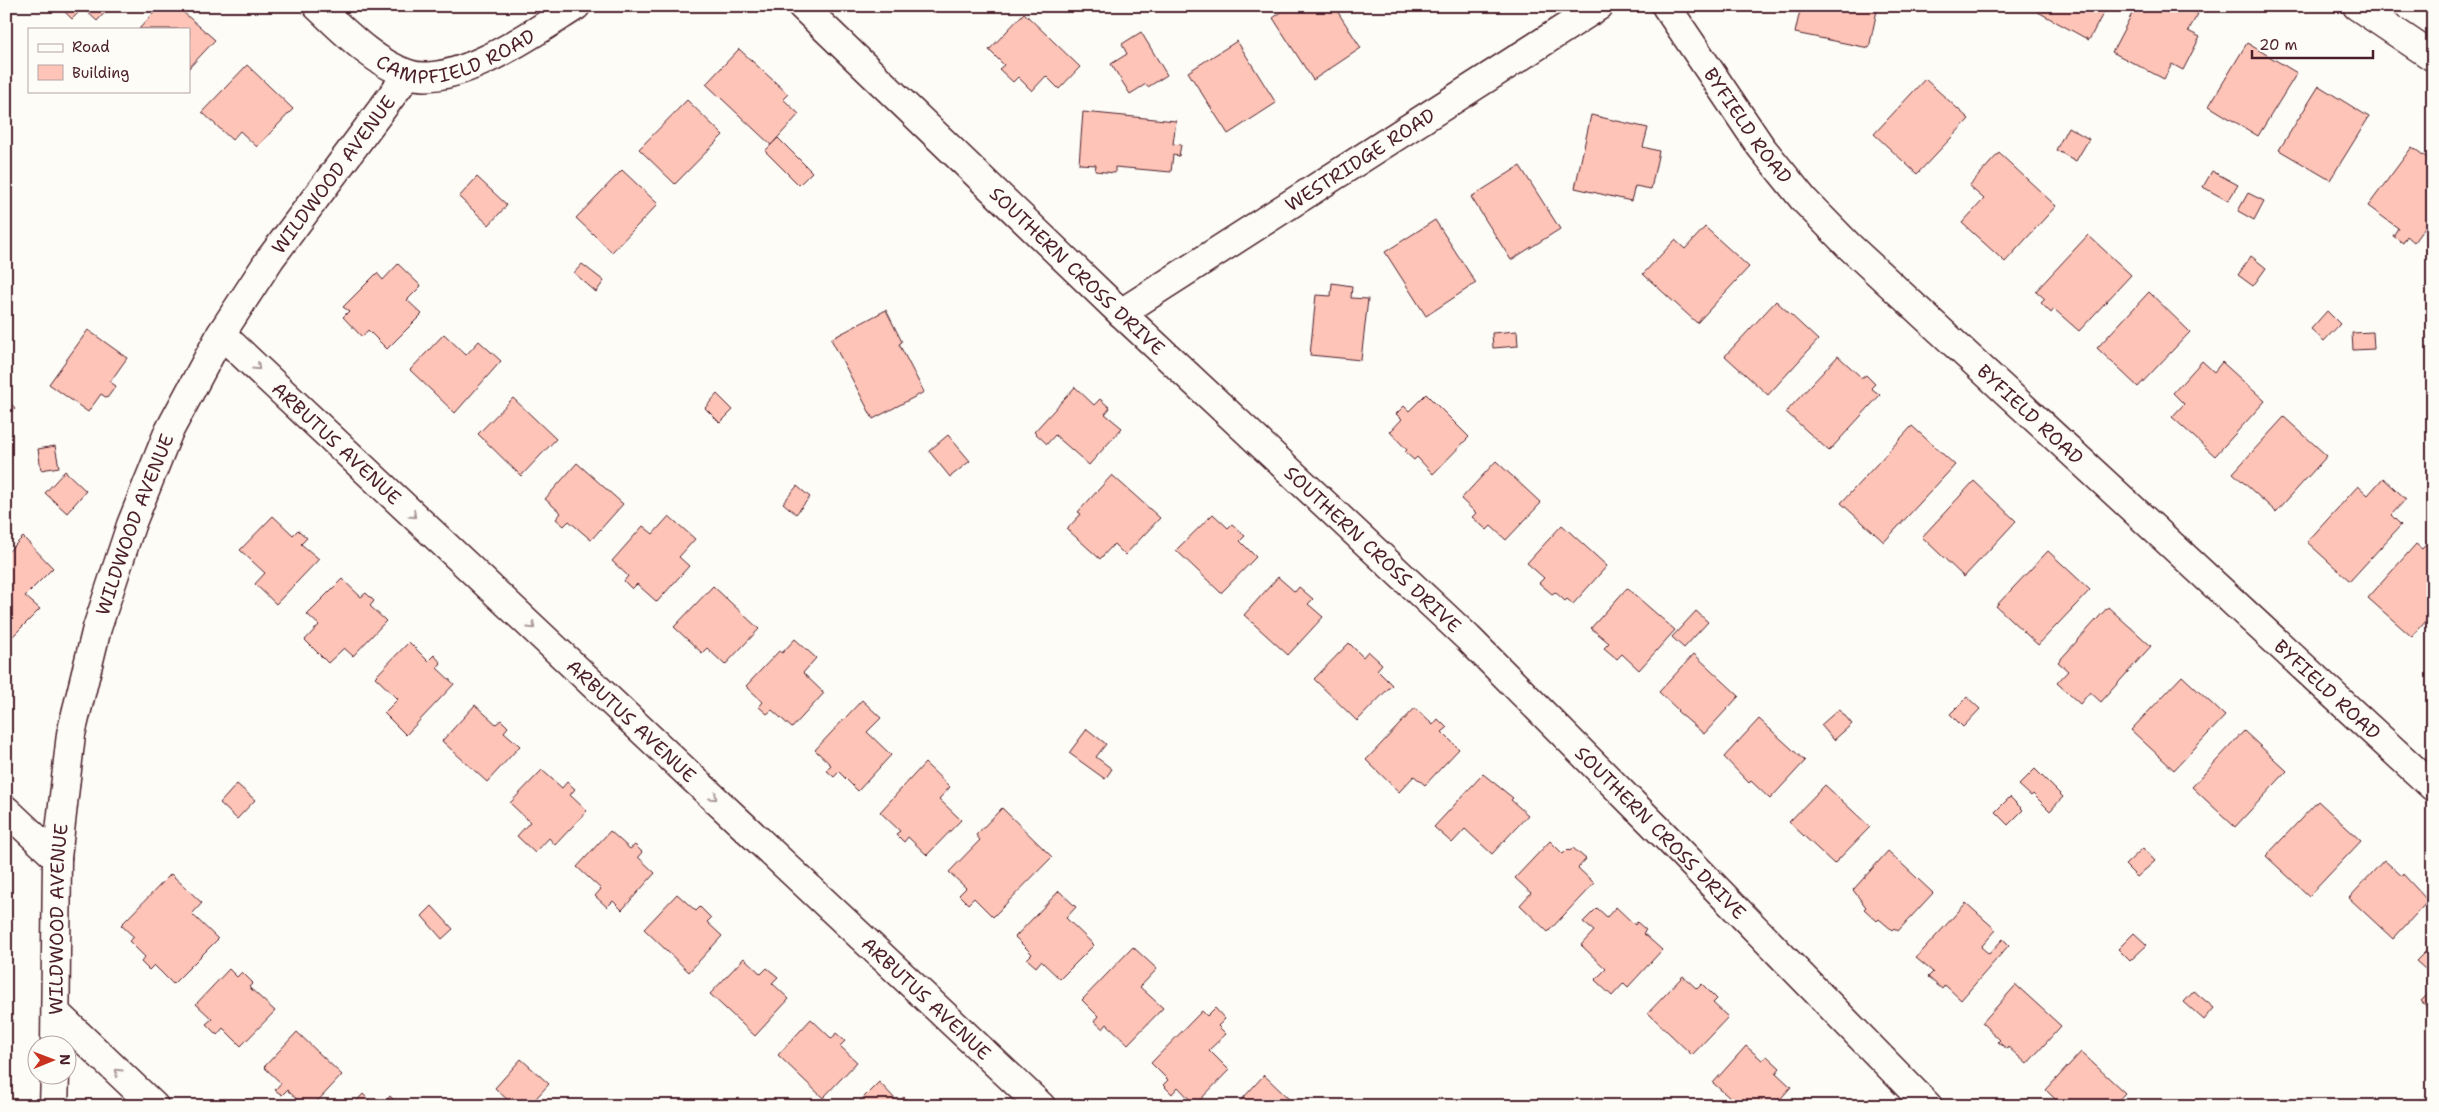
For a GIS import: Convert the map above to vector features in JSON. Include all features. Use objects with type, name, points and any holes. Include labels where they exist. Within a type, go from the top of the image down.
[{"type":"street","name":"CAMPFIELD ROAD","points":[[317,6],[374,56],[408,74],[436,77],[475,64],[513,46],[576,6]]},
{"type":"street","name":"SOUTHERN CROSS DRIVE","points":[[802,6],[1121,313],[1468,638],[1670,840],[1928,1106]]},
{"type":"street","name":"WESTRIDGE ROAD","points":[[1121,313],[1599,6]]},
{"type":"street","name":"BYFIELD ROAD","points":[[1666,6],[1761,147],[1804,200],[1849,246],[2433,787]]},
{"type":"street","points":[[2357,6],[2433,57]]},
{"type":"street","name":"WILDWOOD AVENUE","points":[[55,1034],[57,858],[71,734],[97,628],[131,525],[168,433],[221,334],[270,259],[408,74]]},
{"type":"street","name":"ARBUTUS AVENUE","points":[[221,334],[1041,1106]]},
{"type":"street","points":[[6,810],[57,858]]},
{"type":"street","points":[[56,1014],[154,1106]]},
{"type":"street","points":[[54,1106],[55,1084]]},
{"type":"building","points":[[59,6],[111,6],[97,21],[83,8],[72,19]]},
{"type":"building","points":[[160,6],[176,6],[215,40],[190,67],[190,28],[140,28]]},
{"type":"building","points":[[1290,6],[1334,6],[1361,48],[1313,80],[1273,18]]},
{"type":"building","points":[[1801,6],[1878,6],[1869,48],[1795,33]]},
{"type":"building","points":[[2041,6],[2107,6],[2089,40],[2038,12]]},
{"type":"building","points":[[2136,6],[2185,6],[2198,14],[2188,31],[2200,37],[2183,70],[2172,64],[2164,79],[2112,52]]},
{"type":"building","points":[[1024,13],[1080,67],[1059,89],[1046,76],[1032,91],[1018,77],[1013,82],[999,69],[1004,65],[989,50]]},
{"type":"building","points":[[1141,32],[1167,75],[1148,87],[1146,84],[1130,94],[1111,64],[1127,54],[1122,44]]},
{"type":"building","points":[[1237,41],[1276,103],[1228,134],[1188,72]]},
{"type":"building","points":[[2247,43],[2297,73],[2258,136],[2209,106]]},
{"type":"building","points":[[739,49],[788,94],[783,99],[799,114],[771,145],[706,84]]},
{"type":"building","points":[[247,65],[293,109],[257,147],[240,131],[232,140],[202,112]]},
{"type":"building","points":[[1925,79],[1969,119],[1917,174],[1874,134]]},
{"type":"building","points":[[2319,86],[2369,117],[2330,180],[2279,150]]},
{"type":"building","points":[[687,100],[723,135],[675,184],[639,149]]},
{"type":"building","points":[[1083,112],[1176,121],[1173,144],[1181,145],[1179,156],[1173,155],[1171,172],[1115,167],[1115,173],[1095,171],[1096,165],[1079,164]]},
{"type":"building","points":[[1591,115],[1648,128],[1643,147],[1659,151],[1651,189],[1635,186],[1631,201],[1575,188]]},
{"type":"building","points":[[2068,127],[2089,139],[2076,161],[2056,150]]},
{"type":"building","points":[[778,138],[812,172],[799,185],[765,151]]},
{"type":"building","points":[[2412,147],[2433,162],[2433,216],[2414,242],[2407,236],[2403,243],[2393,236],[2398,228],[2368,206]]},
{"type":"building","points":[[1999,153],[2056,206],[2005,262],[1962,223],[1984,199],[1969,186]]},
{"type":"building","points":[[1520,166],[1560,229],[1511,260],[1471,197]]},
{"type":"building","points":[[622,170],[658,204],[612,252],[576,218]]},
{"type":"building","points":[[2212,171],[2238,185],[2228,201],[2203,187]]},
{"type":"building","points":[[477,177],[507,205],[489,225],[459,197]]},
{"type":"building","points":[[2248,193],[2264,201],[2254,220],[2238,211]]},
{"type":"building","points":[[1435,220],[1476,283],[1426,316],[1385,252]]},
{"type":"building","points":[[1705,227],[1749,267],[1697,323],[1643,274],[1675,240],[1685,249]]},
{"type":"building","points":[[2088,235],[2131,275],[2079,331],[2054,309],[2051,313],[2041,303],[2045,299],[2036,291]]},
{"type":"building","points":[[2251,256],[2266,268],[2253,286],[2238,275]]},
{"type":"building","points":[[398,264],[421,286],[407,300],[422,314],[387,349],[368,330],[362,337],[343,317],[349,311],[343,307],[377,273],[383,280]]},
{"type":"building","points":[[582,264],[604,281],[596,292],[574,273]]},
{"type":"building","points":[[1332,283],[1352,286],[1351,298],[1368,299],[1361,360],[1310,355],[1316,295],[1331,296]]},
{"type":"building","points":[[2149,292],[2190,332],[2138,387],[2097,348]]},
{"type":"building","points":[[1776,301],[1818,340],[1768,395],[1725,356]]},
{"type":"building","points":[[886,310],[902,342],[899,344],[924,392],[873,419],[831,339]]},
{"type":"building","points":[[2327,311],[2340,324],[2324,341],[2311,329]]},
{"type":"building","points":[[88,330],[127,358],[110,382],[116,386],[107,398],[101,394],[88,412],[49,384]]},
{"type":"building","points":[[1517,331],[1518,346],[1493,348],[1492,333]]},
{"type":"building","points":[[2373,332],[2374,349],[2353,350],[2352,333]]},
{"type":"building","points":[[444,334],[466,355],[479,341],[501,361],[455,413],[410,370]]},
{"type":"building","points":[[1838,356],[1862,378],[1866,375],[1875,384],[1871,388],[1880,395],[1829,451],[1786,412]]},
{"type":"building","points":[[2202,361],[2214,372],[2222,362],[2265,401],[2215,456],[2172,417],[2184,404],[2173,393]]},
{"type":"building","points":[[1075,387],[1094,405],[1100,399],[1110,408],[1105,414],[1122,428],[1089,465],[1055,435],[1047,444],[1034,432]]},
{"type":"building","points":[[717,394],[733,410],[720,423],[705,408]]},
{"type":"building","points":[[1426,394],[1469,437],[1433,474],[1417,457],[1414,460],[1405,452],[1407,450],[1390,432],[1402,419],[1396,414],[1404,406],[1409,411]]},
{"type":"building","points":[[6,398],[15,408],[6,417]]},
{"type":"building","points":[[513,398],[556,439],[521,476],[478,434]]},
{"type":"building","points":[[2284,417],[2327,456],[2276,512],[2233,473]]},
{"type":"building","points":[[1912,426],[1955,465],[1884,542],[1841,503]]},
{"type":"building","points":[[948,435],[970,461],[950,477],[929,451]]},
{"type":"building","points":[[55,446],[59,467],[41,470],[38,449]]},
{"type":"building","points":[[1496,461],[1541,503],[1506,540],[1491,526],[1487,530],[1472,517],[1476,513],[1461,499]]},
{"type":"building","points":[[577,463],[623,504],[591,540],[569,521],[564,526],[556,519],[561,513],[545,499]]},
{"type":"building","points":[[65,471],[86,491],[67,513],[45,493]]},
{"type":"building","points":[[1112,475],[1160,518],[1125,555],[1114,544],[1100,559],[1067,529],[1081,514],[1078,512]]},
{"type":"building","points":[[2383,478],[2406,499],[2391,515],[2401,525],[2350,581],[2307,542],[2358,486],[2368,495]]},
{"type":"building","points":[[1974,481],[2016,521],[1964,577],[1922,537]]},
{"type":"building","points":[[797,486],[810,497],[796,514],[783,503]]},
{"type":"building","points":[[1213,514],[1228,528],[1232,524],[1245,536],[1240,541],[1256,557],[1221,593],[1176,550]]},
{"type":"building","points":[[273,516],[293,535],[298,530],[307,538],[301,544],[319,559],[276,604],[255,584],[265,573],[240,550]]},
{"type":"building","points":[[669,516],[695,539],[679,557],[689,566],[657,602],[637,584],[632,589],[624,581],[628,576],[612,561],[643,526],[653,534]]},
{"type":"building","points":[[1562,525],[1607,566],[1573,604],[1567,599],[1565,601],[1555,592],[1552,594],[1539,583],[1544,578],[1527,563]]},
{"type":"building","points":[[23,537],[53,568],[25,596],[40,609],[6,643],[6,554]]},
{"type":"building","points":[[2433,537],[2433,627],[2426,621],[2412,637],[2368,598],[2416,544],[2422,549]]},
{"type":"building","points":[[2048,551],[2090,590],[2038,645],[1996,606]]},
{"type":"building","points":[[1278,577],[1295,592],[1299,587],[1313,599],[1308,604],[1323,617],[1288,655],[1244,615]]},
{"type":"building","points":[[342,579],[361,597],[366,593],[374,601],[370,606],[386,621],[353,656],[344,648],[328,663],[305,640],[319,625],[307,614]]},
{"type":"building","points":[[713,586],[759,629],[725,665],[707,648],[702,653],[674,627]]},
{"type":"building","points":[[1627,588],[1675,630],[1639,670],[1622,654],[1617,659],[1604,648],[1609,643],[1591,628]]},
{"type":"building","points":[[2108,607],[2151,646],[2101,702],[2090,692],[2080,704],[2057,683],[2068,671],[2058,662]]},
{"type":"building","points":[[1696,611],[1708,622],[1684,648],[1672,637]]},
{"type":"building","points":[[795,639],[816,658],[803,673],[824,693],[792,728],[772,710],[767,714],[759,707],[763,702],[746,686],[779,651],[782,653]]},
{"type":"building","points":[[409,642],[428,661],[434,655],[441,663],[437,668],[454,684],[406,735],[384,713],[398,699],[375,677]]},
{"type":"building","points":[[1349,643],[1363,657],[1368,651],[1382,664],[1377,670],[1392,685],[1357,721],[1314,679]]},
{"type":"building","points":[[1694,654],[1739,696],[1704,734],[1677,711],[1659,692]]},
{"type":"building","points":[[2182,676],[2225,716],[2174,770],[2131,730]]},
{"type":"building","points":[[1967,697],[1980,709],[1963,727],[1950,714]]},
{"type":"building","points":[[862,700],[881,718],[867,732],[891,755],[858,791],[839,772],[834,777],[826,770],[831,765],[815,750]]},
{"type":"building","points":[[475,705],[496,724],[501,720],[508,727],[504,732],[520,746],[487,782],[442,741]]},
{"type":"building","points":[[1415,708],[1433,725],[1438,719],[1447,728],[1442,732],[1459,749],[1425,785],[1414,776],[1399,792],[1366,760]]},
{"type":"building","points":[[1839,709],[1852,724],[1834,740],[1821,725]]},
{"type":"building","points":[[1759,719],[1805,761],[1770,799],[1751,781],[1749,783],[1724,757]]},
{"type":"building","points":[[1087,729],[1106,744],[1096,757],[1112,769],[1105,779],[1069,753]]},
{"type":"building","points":[[2244,731],[2287,771],[2235,827],[2192,787]]},
{"type":"building","points":[[925,763],[950,787],[939,799],[961,820],[927,855],[908,837],[904,842],[896,834],[900,831],[880,812]]},
{"type":"building","points":[[2035,769],[2063,797],[2050,811],[2033,794],[2031,796],[2019,785]]},
{"type":"building","points":[[542,770],[562,788],[567,782],[575,789],[570,795],[587,811],[555,845],[549,838],[535,853],[517,836],[530,822],[510,803]]},
{"type":"building","points":[[1483,774],[1513,798],[1511,800],[1528,815],[1492,854],[1465,829],[1452,843],[1434,827]]},
{"type":"building","points":[[237,784],[255,800],[237,819],[220,803]]},
{"type":"building","points":[[1825,785],[1870,827],[1834,864],[1789,822]]},
{"type":"building","points":[[2010,797],[2023,810],[2008,825],[1995,812]]},
{"type":"building","points":[[2318,801],[2361,841],[2309,896],[2266,856]]},
{"type":"building","points":[[1002,808],[1052,857],[993,917],[974,898],[968,904],[959,895],[966,888],[949,872],[980,840],[976,835]]},
{"type":"building","points":[[610,831],[630,849],[635,845],[642,852],[638,857],[655,873],[622,910],[613,901],[607,907],[595,896],[601,889],[577,867]]},
{"type":"building","points":[[1550,841],[1563,854],[1568,849],[1570,851],[1573,848],[1586,859],[1578,868],[1594,883],[1548,932],[1520,905],[1531,893],[1515,878]]},
{"type":"building","points":[[2143,848],[2155,861],[2137,877],[2125,865]]},
{"type":"building","points":[[1888,851],[1933,893],[1898,931],[1894,928],[1892,930],[1879,919],[1877,921],[1864,909],[1866,907],[1853,890]]},
{"type":"building","points":[[2384,860],[2402,876],[2403,874],[2428,901],[2393,939],[2349,898]]},
{"type":"building","points":[[171,874],[202,903],[192,914],[218,939],[173,984],[154,965],[149,970],[141,962],[145,957],[129,941],[134,937],[121,925]]},
{"type":"building","points":[[1059,891],[1076,907],[1066,918],[1094,945],[1060,979],[1041,961],[1036,967],[1027,959],[1032,954],[1015,937]]},
{"type":"building","points":[[677,894],[696,911],[700,907],[711,918],[707,922],[722,936],[689,972],[644,929]]},
{"type":"building","points":[[1966,903],[1996,930],[1981,947],[1989,954],[2003,939],[2009,945],[1961,1000],[1945,985],[1942,989],[1928,977],[1933,972],[1916,958]]},
{"type":"building","points":[[432,906],[453,929],[442,939],[422,916]]},
{"type":"building","points":[[1616,907],[1635,925],[1637,922],[1646,930],[1643,933],[1662,950],[1628,987],[1624,983],[1612,996],[1595,980],[1606,969],[1581,945],[1594,931],[1583,922],[1597,908],[1607,917]]},
{"type":"building","points":[[2134,933],[2147,945],[2130,961],[2118,949]]},
{"type":"building","points":[[2433,944],[2433,976],[2416,961]]},
{"type":"building","points":[[1133,947],[1157,969],[1140,987],[1163,1008],[1128,1044],[1107,1024],[1103,1029],[1094,1021],[1098,1016],[1082,1000]]},
{"type":"building","points":[[744,958],[761,974],[767,968],[778,977],[772,983],[789,999],[755,1036],[710,994]]},
{"type":"building","points":[[229,969],[237,977],[242,972],[253,983],[249,987],[275,1011],[241,1046],[223,1028],[217,1035],[206,1024],[212,1019],[196,1004]]},
{"type":"building","points":[[1683,976],[1697,989],[1702,984],[1717,999],[1713,1003],[1728,1017],[1692,1055],[1648,1013]]},
{"type":"building","points":[[2016,985],[2061,1026],[2027,1064],[2008,1047],[2007,1049],[1998,1042],[2000,1040],[1982,1023]]},
{"type":"building","points":[[2433,989],[2433,1012],[2421,1001]]},
{"type":"building","points":[[2194,991],[2214,1008],[2204,1020],[2184,1002]]},
{"type":"building","points":[[1215,1008],[1225,1019],[1218,1026],[1226,1034],[1209,1050],[1229,1070],[1195,1105],[1178,1087],[1172,1094],[1163,1085],[1168,1080],[1151,1063],[1202,1011],[1207,1016]]},
{"type":"building","points":[[811,1019],[832,1039],[836,1033],[845,1041],[840,1046],[857,1062],[823,1098],[778,1055]]},
{"type":"building","points":[[297,1032],[342,1075],[313,1106],[304,1106],[287,1090],[282,1095],[275,1090],[281,1083],[264,1067]]},
{"type":"building","points":[[1746,1046],[1762,1060],[1767,1056],[1780,1068],[1776,1073],[1791,1087],[1774,1106],[1739,1106],[1713,1083]]},
{"type":"building","points":[[2081,1052],[2125,1093],[2113,1106],[2062,1106],[2046,1090]]},
{"type":"building","points":[[521,1059],[549,1084],[529,1106],[514,1106],[495,1088]]},
{"type":"building","points":[[1264,1075],[1289,1099],[1284,1106],[1236,1106]]},
{"type":"building","points":[[879,1082],[898,1102],[904,1097],[913,1106],[855,1106]]},
{"type":"building","points":[[363,1094],[372,1103],[376,1099],[383,1105],[390,1096],[400,1106],[352,1106]]}]
